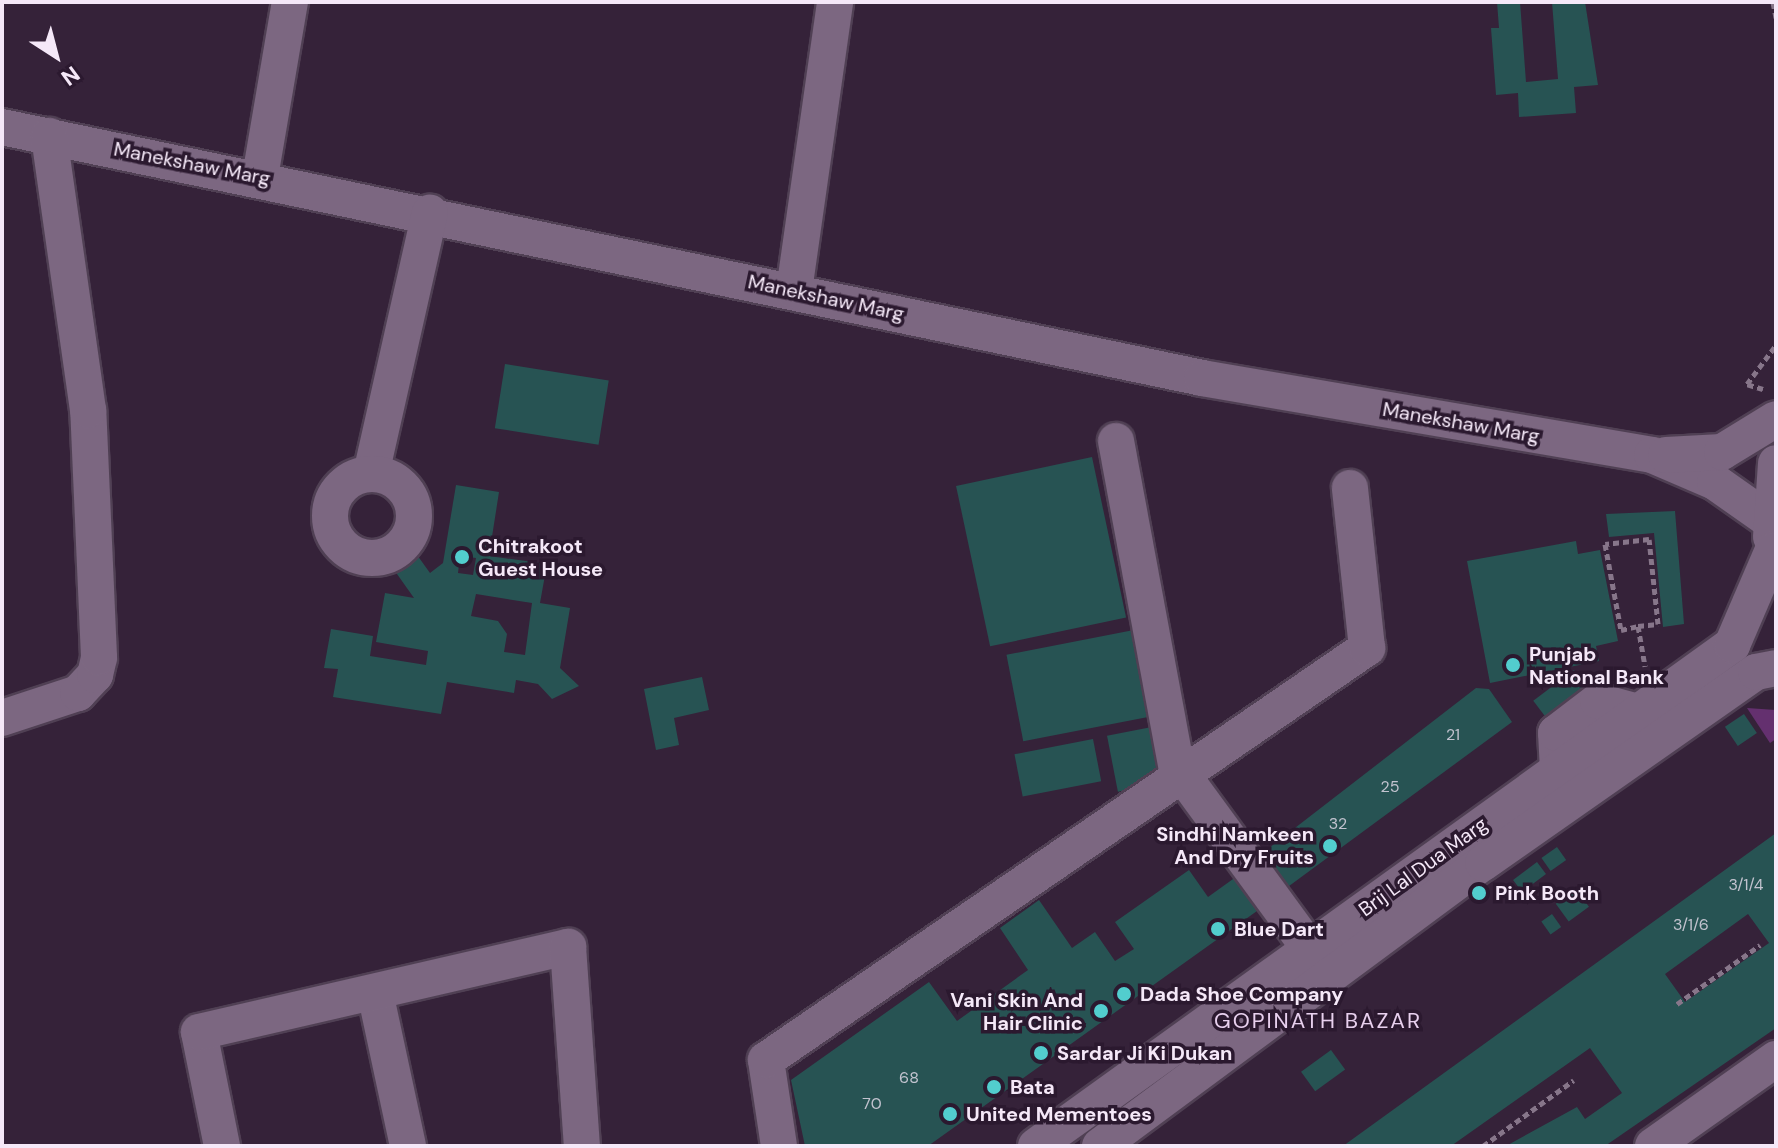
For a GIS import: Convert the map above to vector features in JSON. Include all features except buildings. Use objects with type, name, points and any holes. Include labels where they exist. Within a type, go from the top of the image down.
[{"type":"street","points":[[260,177],[290,2]]},
{"type":"street","points":[[794,291],[835,2]]},
{"type":"street","name":"Manekshaw Marg","points":[[2,127],[260,177],[1202,378],[1652,455],[1722,452],[1776,419]]},
{"type":"street","points":[[2,718],[78,693],[99,657],[88,410],[49,136]]},
{"type":"street","points":[[371,474],[430,213]]},
{"type":"street","points":[[1116,441],[1181,779],[1309,948]]},
{"type":"street","name":"Manekshaw Marg","points":[[1652,455],[1715,482],[1773,543]]},
{"type":"street","points":[[1773,543],[1776,463]]},
{"type":"street","points":[[779,1146],[766,1060],[1181,779],[1367,648],[1350,488]]},
{"type":"street","name":"Brij Lal Dua Marg","points":[[1036,1146],[1732,645],[1773,543]]},
{"type":"street","name":"Brij Lal Dua Marg","points":[[1100,1146],[1766,670]]},
{"type":"street","points":[[222,1146],[199,1032],[568,947],[582,1146]]},
{"type":"street","points":[[375,992],[408,1146]]},
{"type":"street","points":[[1653,1146],[1776,1059]]},
{"type":"path","points":[[1773,2],[1776,18]]},
{"type":"path","points":[[1776,345],[1747,384],[1776,392]]},
{"type":"path","points":[[1649,539],[1658,624],[1638,626],[1621,630],[1605,544],[1649,539]]},
{"type":"path","points":[[1638,626],[1644,707]]},
{"type":"path","points":[[1677,1004],[1760,945]]},
{"type":"path","points":[[1483,1146],[1574,1080]]},
{"type":"shaded area","points":[[1747,708],[1776,710],[1776,739],[1770,743]]},
{"type":"place","name":"Chitrakoot Guest House","points":[[462,557]]},
{"type":"place","name":"Punjab National Bank","points":[[1513,665]]},
{"type":"place","name":"Sindhi Namkeen And Dry Fruits","points":[[1330,846]]},
{"type":"place","name":"Pink Booth","points":[[1479,893]]},
{"type":"place","name":"Blue Dart","points":[[1218,929]]},
{"type":"place","name":"Dada Shoe Company","points":[[1124,994]]},
{"type":"place","name":"Vani Skin And Hair Clinic","points":[[1101,1011]]},
{"type":"place","name":"Sardar Ji Ki Dukan","points":[[1041,1053]]},
{"type":"place","name":"Bata","points":[[994,1087]]},
{"type":"place","name":"United Mementoes","points":[[950,1114]]},
{"type":"district","name":"GOPINATH BAZAR","points":[[1318,1021]]}]
